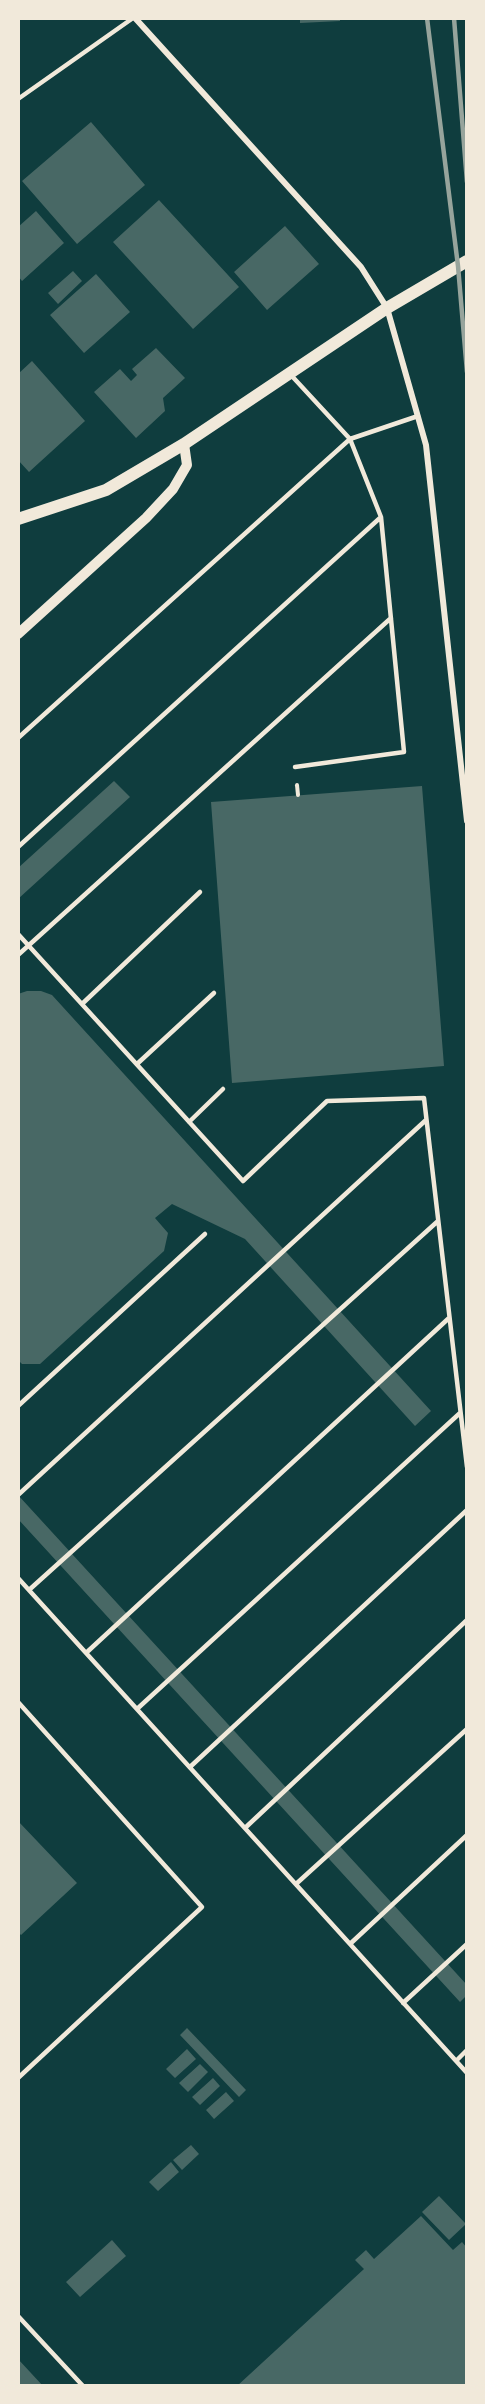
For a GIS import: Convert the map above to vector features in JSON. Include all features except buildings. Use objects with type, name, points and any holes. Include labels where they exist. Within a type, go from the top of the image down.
[{"type":"main road","points":[[18,519],[106,490],[184,444],[387,308],[467,261]]},
{"type":"street","points":[[134,18],[361,267],[387,308],[426,445],[467,821]]},
{"type":"street","points":[[18,634],[146,518],[173,489],[187,465],[184,444]]},
{"type":"lane","points":[[18,99],[134,18]]},
{"type":"lane","points":[[290,374],[350,439],[381,517],[404,752],[295,767]]},
{"type":"lane","points":[[18,738],[350,439],[418,416]]},
{"type":"lane","points":[[18,847],[381,517]]},
{"type":"lane","points":[[18,955],[391,618]]},
{"type":"lane","points":[[82,1004],[200,892]]},
{"type":"lane","points":[[18,934],[243,1181],[327,1101],[424,1098],[467,1467]]},
{"type":"lane","points":[[136,1064],[214,993]]},
{"type":"lane","points":[[189,1122],[223,1089]]},
{"type":"lane","points":[[18,1495],[426,1120]]},
{"type":"lane","points":[[29,1590],[438,1221]]},
{"type":"lane","points":[[18,1406],[206,1234]]},
{"type":"lane","points":[[86,1653],[449,1318]]},
{"type":"lane","points":[[137,1709],[460,1413]]},
{"type":"lane","points":[[190,1767],[467,1510]]},
{"type":"lane","points":[[18,1578],[467,2073]]},
{"type":"lane","points":[[245,1828],[467,1620]]},
{"type":"lane","points":[[18,1702],[202,1907],[18,2078]]},
{"type":"lane","points":[[296,1884],[467,1730]]},
{"type":"lane","points":[[350,1944],[467,1835]]},
{"type":"lane","points":[[403,2003],[467,1944]]},
{"type":"lane","points":[[456,2061],[467,2050]]},
{"type":"lane","points":[[18,2316],[82,2386]]},
{"type":"railway","points":[[427,18],[458,266],[467,372]]},
{"type":"railway","points":[[454,18],[467,182]]}]
